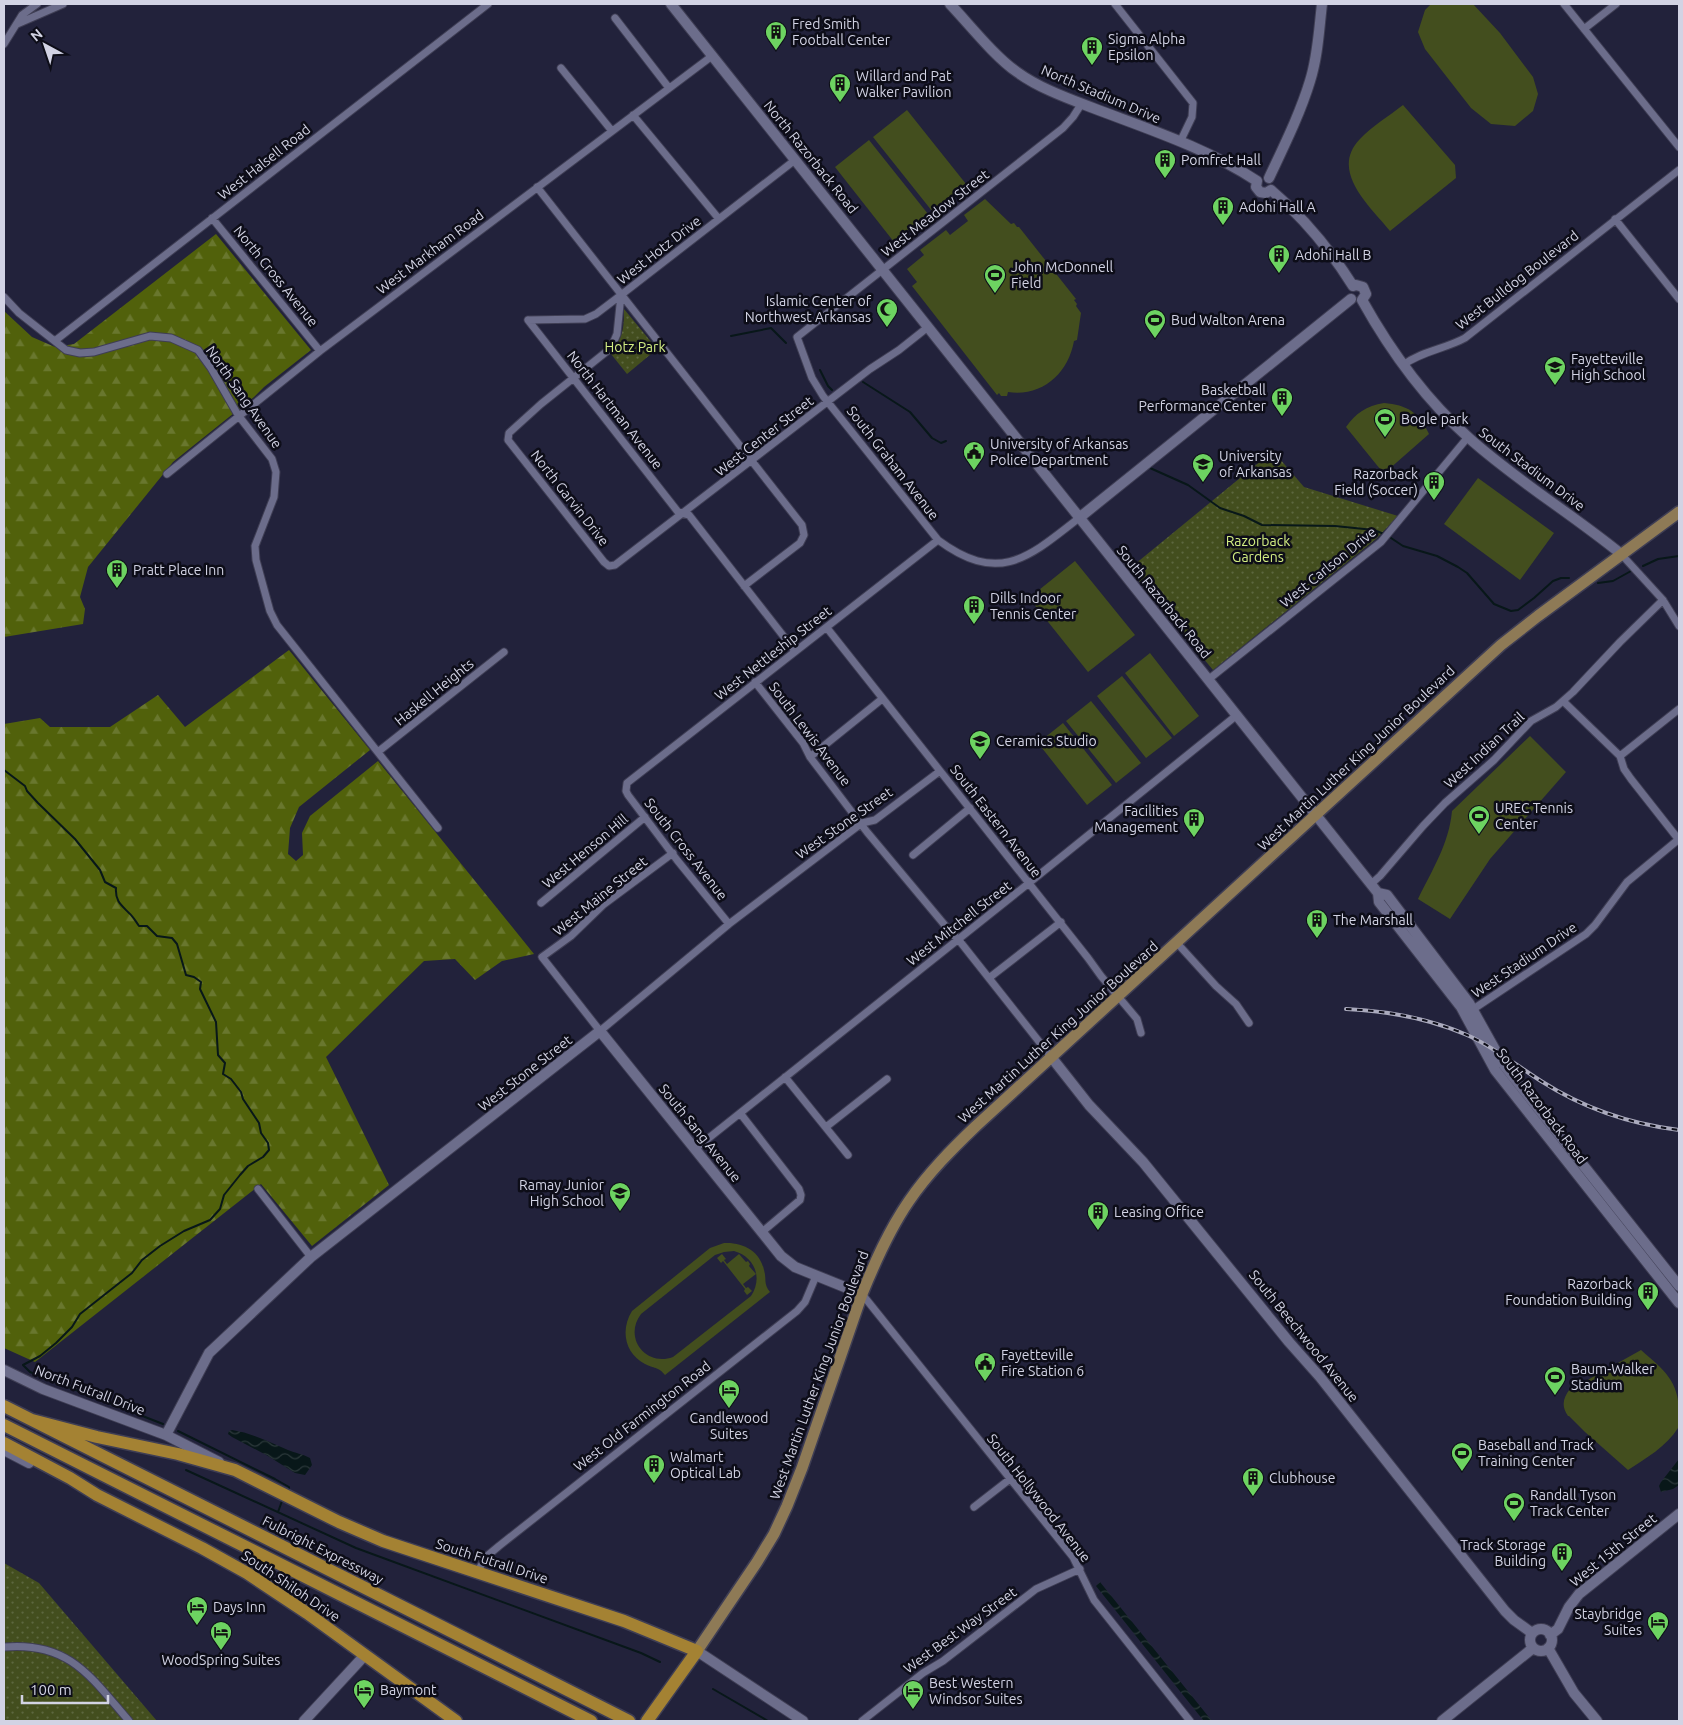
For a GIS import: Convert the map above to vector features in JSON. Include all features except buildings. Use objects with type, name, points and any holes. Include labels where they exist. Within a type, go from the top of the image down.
[{"type":"highway","name":"Fulbright Expressway","points":[[4,1406],[629,1721]]},
{"type":"highway","points":[[32,1420],[97,1437],[178,1454],[235,1470]]},
{"type":"highway","points":[[4,1425],[591,1721]]},
{"type":"highway","name":"South Shiloh Drive","points":[[4,1443],[70,1478],[97,1495],[194,1544],[272,1589],[456,1721]]},
{"type":"highway","name":"South Futrall Drive","points":[[235,1470],[383,1541],[624,1621],[696,1651]]},
{"type":"highway","name":"West Martin Luther King Junior Boulevard","points":[[647,1721],[696,1651]]},
{"type":"main road","name":"West Martin Luther King Junior Boulevard","points":[[696,1651],[758,1562],[774,1534],[802,1468],[862,1294],[880,1251],[897,1220],[928,1176],[976,1126],[1501,645],[1679,512]]},
{"type":"street","points":[[4,44],[22,15],[37,4]]},
{"type":"street","points":[[17,24],[63,4]]},
{"type":"street","name":"West Halsell Road","points":[[56,340],[488,4]]},
{"type":"street","name":"North Razorback Road","points":[[671,4],[928,327]]},
{"type":"street","name":"North Stadium Drive","points":[[950,4],[1017,72],[1042,86],[1082,104],[1180,142]]},
{"type":"street","points":[[1115,4],[1193,103],[1192,117],[1180,142],[1240,170],[1257,181]]},
{"type":"street","points":[[1269,178],[1310,81],[1317,46],[1322,4]]},
{"type":"street","points":[[1564,4],[1679,147]]},
{"type":"street","points":[[1584,29],[1616,4]]},
{"type":"street","points":[[615,18],[669,88]]},
{"type":"street","name":"West Markham Road","points":[[167,474],[320,351],[712,56]]},
{"type":"street","points":[[561,68],[612,131]]},
{"type":"street","name":"West Meadow Street","points":[[797,337],[1063,128],[1082,104]]},
{"type":"street","points":[[633,115],[719,219]]},
{"type":"street","name":"West Hotz Drive","points":[[508,440],[509,433],[541,404],[603,355],[614,343],[618,328],[621,295],[795,160]]},
{"type":"street","points":[[1679,170],[1615,219],[1679,299]]},
{"type":"street","points":[[1262,176],[1269,178],[1273,183],[1272,190],[1266,193],[1260,192],[1256,187],[1257,181],[1262,176]]},
{"type":"street","points":[[537,187],[802,525],[804,534],[800,543],[744,586]]},
{"type":"street","points":[[1272,190],[1286,202],[1322,243],[1352,286]]},
{"type":"street","name":"North Cross Avenue","points":[[212,218],[320,351]]},
{"type":"street","name":"West Bulldog Boulevard","points":[[1403,365],[1426,352],[1444,348],[1465,338],[1615,219]]},
{"type":"street","points":[[1352,286],[1363,287],[1366,294],[1362,300],[1356,302],[1351,299],[1349,293],[1352,286]]},
{"type":"street","name":"North Hartman Avenue","points":[[621,295],[596,314],[585,319],[528,320],[678,512],[689,515],[795,651]]},
{"type":"street","name":"North Sang Avenue","points":[[4,297],[19,313],[56,340],[66,350],[80,353],[94,352],[150,336],[172,338],[198,350],[211,368],[238,416],[272,459],[276,472],[274,497],[255,546],[256,560],[270,611],[277,625],[379,751]]},
{"type":"street","points":[[1079,518],[1351,299]]},
{"type":"street","name":"South Stadium Drive","points":[[1362,300],[1384,338],[1429,397],[1468,437],[1621,554],[1663,600],[1679,626]]},
{"type":"street","name":"West Center Street","points":[[615,565],[753,461],[828,401],[928,327]]},
{"type":"street","name":"South Razorback Road","points":[[928,327],[1378,893],[1387,895],[1452,979],[1495,1070],[1679,1303]]},
{"type":"street","name":"South Graham Avenue","points":[[797,337],[812,378],[828,401],[938,540],[963,557],[977,562],[994,564],[1023,558],[1038,550],[1079,518]]},
{"type":"street","name":"West Carlson Drive","points":[[1209,680],[1383,540],[1468,437]]},
{"type":"street","name":"North Garvin Drive","points":[[508,440],[604,562],[609,566],[615,565]]},
{"type":"street","name":"West Nettleship Street","points":[[626,787],[631,779],[938,540]]},
{"type":"street","name":"West Indian Trail","points":[[1371,884],[1442,806],[1494,760],[1531,721],[1563,701],[1663,600]]},
{"type":"street","name":"South Eastern Avenue","points":[[826,628],[1138,1019],[1141,1033]]},
{"type":"street","name":"Haskell Heights","points":[[379,751],[504,652]]},
{"type":"street","name":"South Lewis Avenue","points":[[755,682],[803,743],[810,757],[872,838],[958,939],[1052,1058]]},
{"type":"street","points":[[810,757],[882,699]]},
{"type":"street","points":[[1563,701],[1620,756],[1628,776],[1679,840]]},
{"type":"street","points":[[1620,756],[1679,710]]},
{"type":"street","name":"West Mitchell Street","points":[[695,1149],[1029,884],[1237,715]]},
{"type":"street","points":[[379,751],[438,828]]},
{"type":"street","name":"West Stone Street","points":[[166,1435],[209,1353],[311,1257],[600,1031],[729,924],[862,824],[875,820],[940,771]]},
{"type":"street","name":"South Cross Avenue","points":[[626,787],[628,795],[729,924]]},
{"type":"street","points":[[913,855],[970,808]]},
{"type":"street","name":"West Henson Hill","points":[[541,904],[645,817]]},
{"type":"street","name":"West Stadium Drive","points":[[1469,1012],[1586,934],[1627,882],[1679,840]]},
{"type":"street","name":"West Maine Street","points":[[542,957],[571,936],[603,905],[673,853]]},
{"type":"street","points":[[989,978],[1060,922]]},
{"type":"street","points":[[1177,943],[1216,986],[1236,1004],[1249,1023]]},
{"type":"street","name":"South Sang Avenue","points":[[542,957],[786,1261],[795,1267],[862,1294]]},
{"type":"street","name":"South Razorback Road","points":[[1469,1012],[1503,1064],[1679,1286]]},
{"type":"street","name":"South Beechwood Avenue","points":[[1052,1058],[1089,1105],[1144,1162],[1289,1342],[1320,1377],[1505,1611],[1532,1633]]},
{"type":"street","points":[[785,1077],[848,1155]]},
{"type":"street","points":[[826,1127],[887,1079]]},
{"type":"street","points":[[740,1113],[799,1189],[801,1195],[800,1200],[762,1232]]},
{"type":"street","points":[[258,1189],[311,1257]]},
{"type":"street","name":"West Old Farmington Road","points":[[477,1572],[488,1556],[499,1546],[797,1311],[805,1302],[816,1276]]},
{"type":"street","name":"South Hollywood Avenue","points":[[862,1294],[1073,1557],[1094,1600],[1190,1721]]},
{"type":"street","name":"North Futrall Drive","points":[[4,1370],[43,1389],[166,1435]]},
{"type":"street","name":"South Futrall Drive","points":[[166,1435],[235,1470]]},
{"type":"street","points":[[4,1450],[97,1495]]},
{"type":"street","points":[[974,1507],[1010,1479]]},
{"type":"street","name":"West 15th Street","points":[[1550,1635],[1558,1629],[1569,1607],[1579,1594],[1679,1514]]},
{"type":"street","name":"West Best Way Street","points":[[862,1721],[923,1672],[943,1661],[1040,1587],[1080,1570]]},
{"type":"street","points":[[1541,1630],[1547,1631],[1550,1635],[1551,1642],[1548,1648],[1540,1651],[1533,1648],[1530,1642],[1532,1633],[1541,1630]]},
{"type":"street","points":[[4,1647],[38,1648],[67,1658],[88,1674],[129,1721]]},
{"type":"street","points":[[1442,1721],[1533,1648]]},
{"type":"street","points":[[1548,1648],[1574,1693],[1597,1721]]},
{"type":"street","name":"South Futrall Drive","points":[[696,1651],[799,1718]]},
{"type":"street","points":[[304,1721],[366,1655]]},
{"type":"green space","points":[[1431,4],[1473,4],[1500,33],[1533,77],[1538,94],[1533,111],[1515,126],[1491,124],[1471,108],[1425,49],[1418,32],[1425,10]]},
{"type":"green space","points":[[1403,105],[1455,165],[1456,178],[1390,231],[1356,188],[1351,176],[1349,163],[1352,151],[1360,139],[1375,125]]},
{"type":"green space","points":[[907,110],[966,184],[932,211],[873,137]]},
{"type":"green space","points":[[869,140],[928,214],[894,242],[835,167]]},
{"type":"green space","name":"John McDonnell Field","points":[[985,199],[1011,224],[1014,223],[1019,227],[1076,299],[1074,300],[1077,304],[1076,306],[1081,313],[1077,340],[1074,341],[1066,364],[1052,381],[1032,391],[1008,392],[1007,396],[1001,396],[999,393],[997,395],[912,286],[917,282],[907,269],[924,255],[920,250],[946,230],[950,235],[968,221],[964,215]]},
{"type":"green space","points":[[216,234],[311,350],[173,462],[88,567],[80,597],[85,609],[83,624],[4,637],[4,311],[32,337],[55,347],[74,344]]},
{"type":"green space","name":"Hotz Park","points":[[624,309],[657,349],[627,374],[611,354],[622,333]]},
{"type":"green space","points":[[1384,403],[1411,411],[1421,420],[1429,434],[1388,470],[1380,469],[1346,427],[1362,411]]},
{"type":"green space","name":"Razorback Gardens","points":[[1273,451],[1304,487],[1398,516],[1376,539],[1213,670],[1129,569]]},
{"type":"green space","points":[[1478,478],[1554,533],[1520,580],[1444,524]]},
{"type":"green space","points":[[1075,561],[1135,635],[1088,672],[1029,598]]},
{"type":"green space","points":[[289,650],[370,750],[299,807],[290,828],[288,854],[296,861],[303,855],[302,833],[310,816],[378,761],[534,954],[502,961],[475,980],[455,959],[424,961],[326,1057],[389,1185],[312,1246],[261,1184],[35,1362],[4,1348],[4,724],[40,718],[50,727],[110,727],[158,695],[185,727]]},
{"type":"green space","points":[[1150,653],[1199,716],[1174,736],[1125,673]]},
{"type":"green space","points":[[1122,676],[1172,738],[1146,758],[1097,696]]},
{"type":"green space","points":[[1091,701],[1141,763],[1116,783],[1066,721]]},
{"type":"green space","points":[[1063,723],[1112,785],[1087,805],[1038,743]]},
{"type":"green space","name":"UREC Tennis Center","points":[[1530,736],[1566,772],[1490,859],[1450,919],[1418,899],[1444,846],[1452,811]]},
{"type":"green space","points":[[724,1243],[731,1243],[750,1249],[762,1263],[766,1284],[770,1292],[665,1375],[658,1369],[638,1360],[629,1348],[626,1341],[628,1318],[632,1311],[710,1248]],"holes":[[[734,1251],[752,1263],[755,1269],[755,1289],[751,1296],[673,1357],[654,1358],[640,1348],[636,1341],[635,1332],[636,1323],[641,1314],[715,1255]]]},
{"type":"green space","points":[[722,1254],[727,1264],[739,1254],[750,1264],[749,1266],[756,1274],[743,1284],[752,1291],[747,1295],[744,1291],[745,1289],[723,1261],[721,1263],[717,1258]]},
{"type":"green space","points":[[1641,1350],[1663,1370],[1673,1384],[1678,1402],[1679,1425],[1673,1435],[1662,1446],[1628,1470],[1568,1416],[1564,1409],[1564,1402],[1570,1389],[1572,1390]]},
{"type":"green space","points":[[4,1563],[39,1583],[157,1721],[4,1721]]},
{"type":"water","points":[[232,1430],[310,1458],[312,1465],[305,1475],[295,1473],[232,1437],[228,1434]]},
{"type":"water","points":[[1679,1459],[1679,1485],[1673,1489],[1661,1492],[1659,1486],[1661,1482]]},
{"type":"water","points":[[1100,1582],[1212,1721],[1204,1721],[1199,1715],[1096,1586]]},
{"type":"waterway","points":[[731,336],[771,328],[786,343]]},
{"type":"waterway","points":[[820,370],[832,390]]},
{"type":"waterway","points":[[863,382],[910,412],[932,438],[941,443],[946,441]]},
{"type":"waterway","points":[[1150,468],[1188,485],[1220,508],[1244,516],[1262,525],[1335,526],[1374,530],[1384,534]]},
{"type":"waterway","points":[[1388,536],[1403,546],[1437,556],[1458,567],[1467,573],[1494,604],[1511,611],[1518,610],[1553,581],[1569,578]]},
{"type":"waterway","points":[[1643,566],[1658,559],[1679,556]]},
{"type":"waterway","points":[[1598,583],[1613,581],[1631,571]]},
{"type":"waterway","points":[[4,770],[25,786],[38,803],[75,839],[100,870],[105,882],[116,888],[116,896],[119,902],[139,926],[147,926],[157,936],[172,938],[177,944],[186,975],[194,977],[201,982],[200,989],[216,1022],[218,1055],[225,1063],[223,1074],[231,1079],[241,1092],[243,1099],[259,1123],[261,1133],[268,1143],[269,1150],[263,1157],[248,1166],[240,1175],[224,1195],[220,1209],[210,1220],[184,1231],[160,1246],[142,1260],[132,1273],[80,1314],[72,1327],[56,1343],[40,1356],[23,1365],[30,1372],[163,1424]]},
{"type":"waterway","points":[[178,1431],[275,1479],[289,1487],[289,1489]]},
{"type":"waterway","points":[[186,1470],[356,1548],[641,1653],[660,1662]]},
{"type":"waterway","points":[[278,1512],[282,1501]]},
{"type":"waterway","points":[[713,1689],[768,1721]]},
{"type":"railway","points":[[1346,1009],[1408,1016],[1452,1029],[1487,1045],[1557,1091],[1590,1107],[1643,1124],[1679,1130]]},
{"type":"place","name":"Fred Smith Football Center","points":[[776,51]]},
{"type":"place","name":"Sigma Alpha Epsilon","points":[[1092,66]]},
{"type":"place","name":"Willard and Pat Walker Pavilion","points":[[840,103]]},
{"type":"place","name":"Pomfret Hall","points":[[1165,179]]},
{"type":"place","name":"Adohi Hall A","points":[[1223,226]]},
{"type":"place","name":"Adohi Hall B","points":[[1279,274]]},
{"type":"place","name":"John McDonnell Field","points":[[995,294]]},
{"type":"place","name":"Islamic Center of Northwest Arkansas","points":[[887,328]]},
{"type":"place","name":"Bud Walton Arena","points":[[1155,339]]},
{"type":"place","name":"Fayetteville High School","points":[[1555,386]]},
{"type":"place","name":"Basketball Performance Center","points":[[1282,417]]},
{"type":"place","name":"Bogle park","points":[[1385,438]]},
{"type":"place","name":"University of Arkansas Police Department","points":[[974,471]]},
{"type":"place","name":"University of Arkansas","points":[[1203,483]]},
{"type":"place","name":"Razorback Field (Soccer)","points":[[1434,501]]},
{"type":"place","name":"Pratt Place Inn","points":[[117,589]]},
{"type":"place","name":"Dills Indoor Tennis Center","points":[[974,625]]},
{"type":"place","name":"Ceramics Studio","points":[[980,760]]},
{"type":"place","name":"UREC Tennis Center","points":[[1479,835]]},
{"type":"place","name":"Facilities Management","points":[[1194,838]]},
{"type":"place","name":"The Marshall","points":[[1317,939]]},
{"type":"place","name":"Ramay Junior High School","points":[[620,1212]]},
{"type":"place","name":"Leasing Office","points":[[1098,1231]]},
{"type":"place","name":"Razorback Foundation Building","points":[[1648,1311]]},
{"type":"place","name":"Fayetteville Fire Station 6","points":[[985,1382]]},
{"type":"place","name":"Baum-Walker Stadium","points":[[1555,1396]]},
{"type":"place","name":"Candlewood Suites","points":[[729,1409]]},
{"type":"place","name":"Baseball and Track Training Center","points":[[1462,1472]]},
{"type":"place","name":"Walmart Optical Lab","points":[[654,1484]]},
{"type":"place","name":"Clubhouse","points":[[1253,1497]]},
{"type":"place","name":"Randall Tyson Track Center","points":[[1514,1522]]},
{"type":"place","name":"Track Storage Building","points":[[1562,1572]]},
{"type":"place","name":"Days Inn","points":[[197,1626]]},
{"type":"place","name":"Staybridge Suites","points":[[1658,1641]]},
{"type":"place","name":"WoodSpring Suites","points":[[221,1651]]},
{"type":"place","name":"Baymont","points":[[364,1709]]},
{"type":"place","name":"Best Western Windsor Suites","points":[[913,1710]]}]
